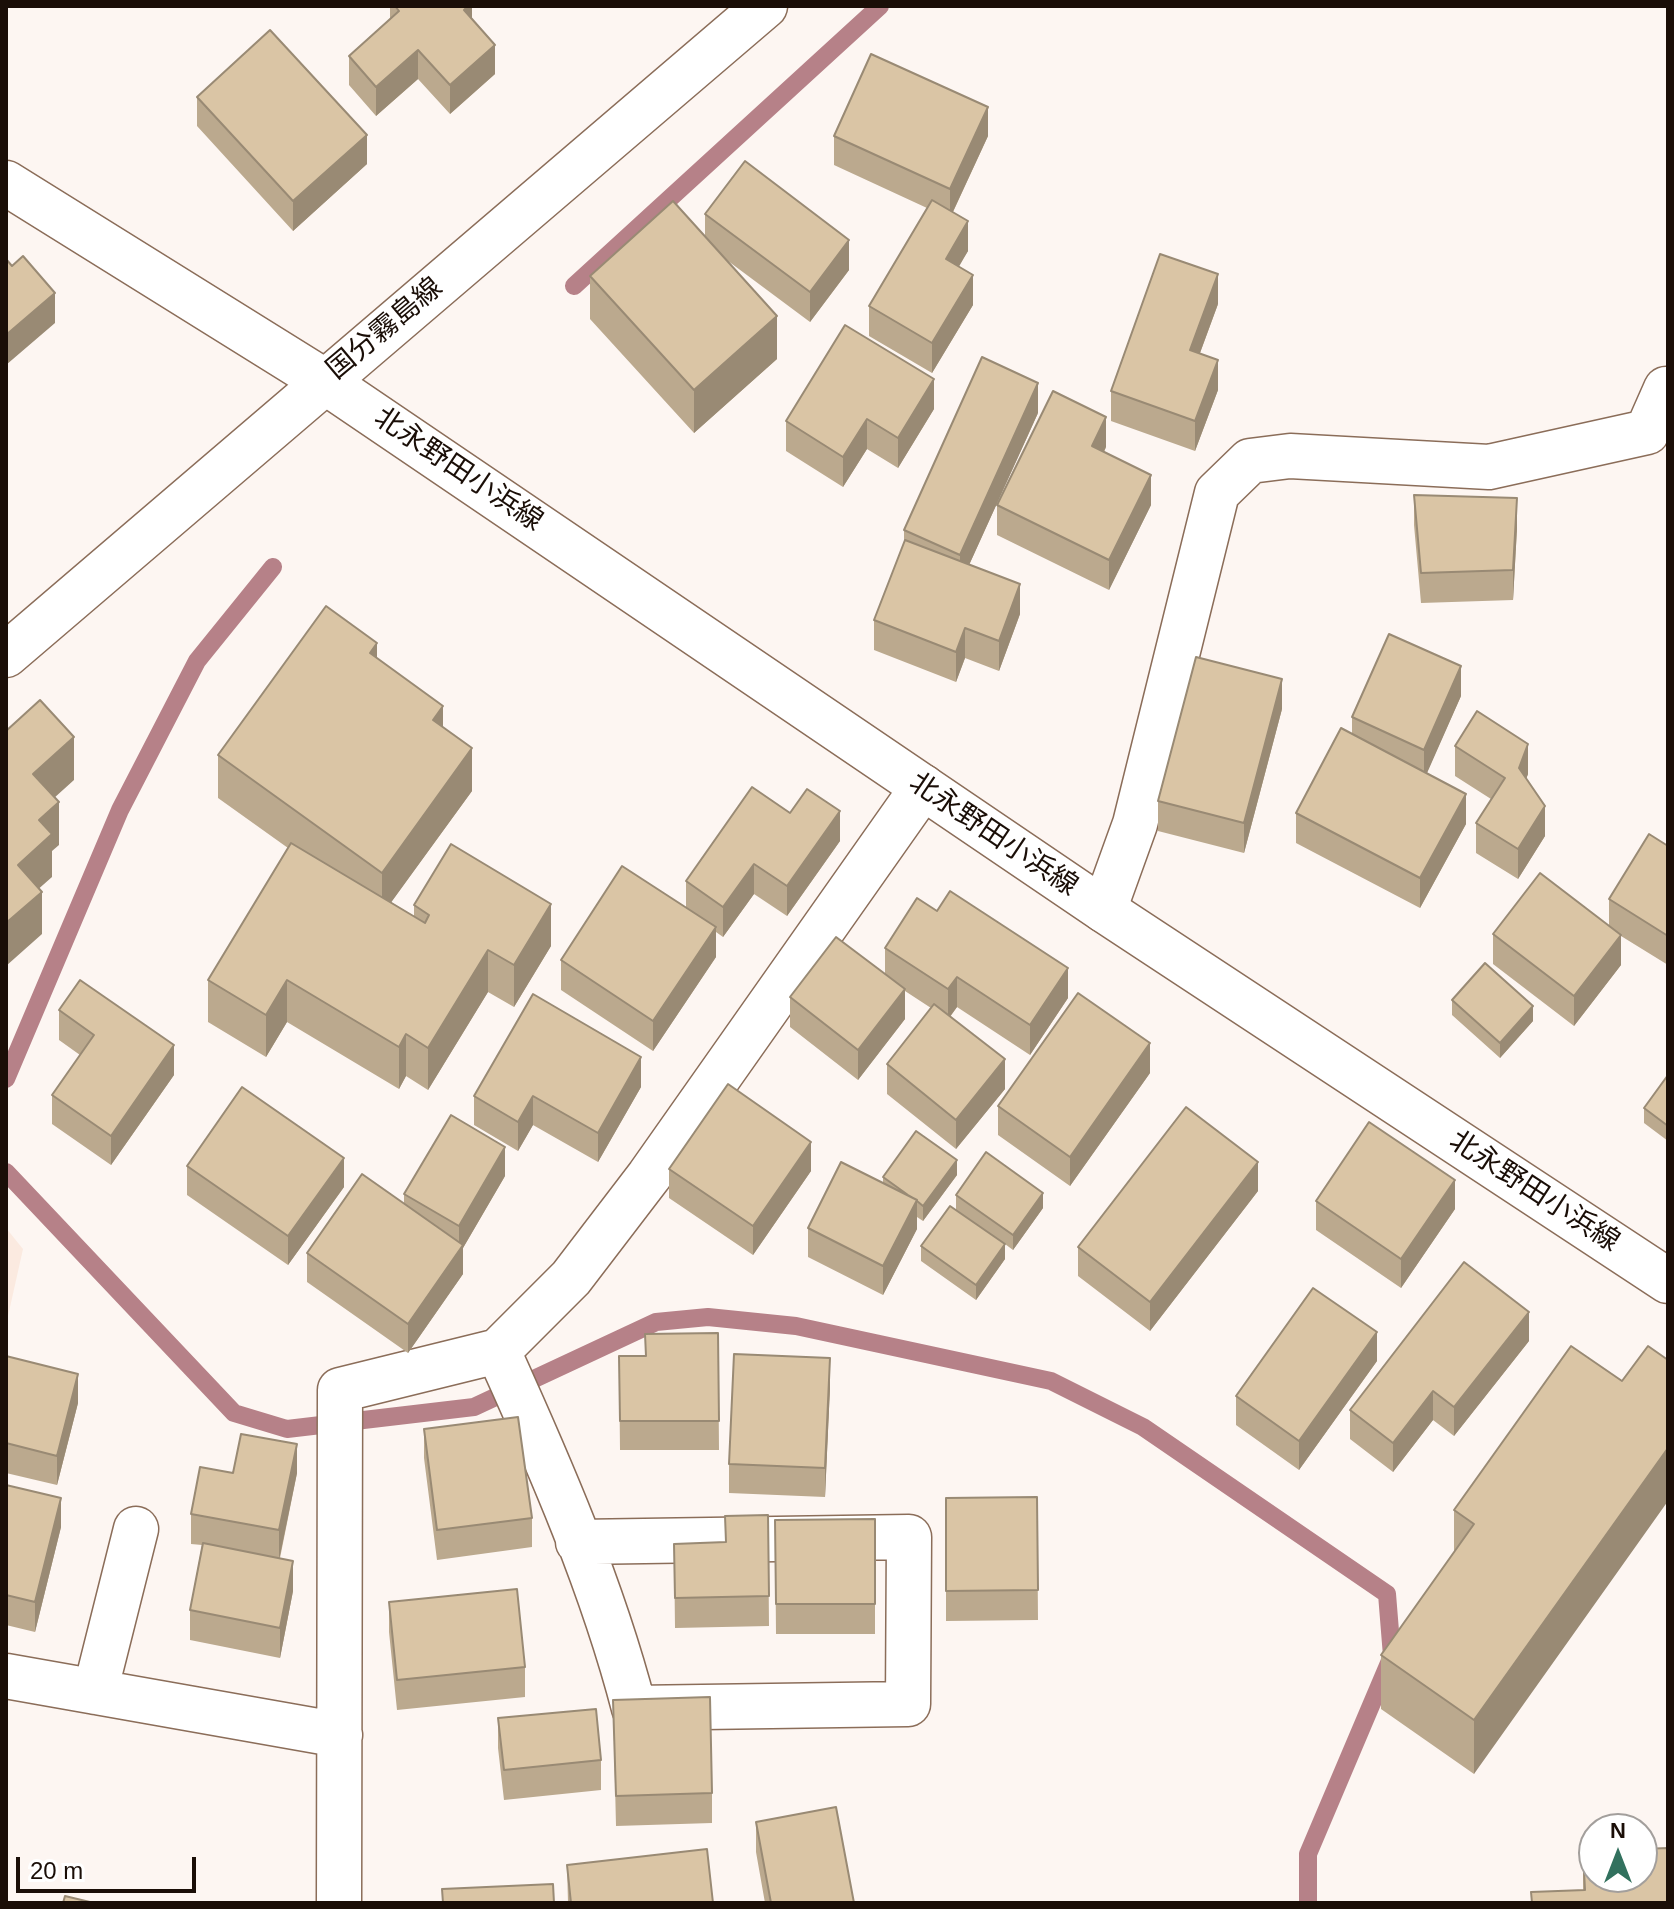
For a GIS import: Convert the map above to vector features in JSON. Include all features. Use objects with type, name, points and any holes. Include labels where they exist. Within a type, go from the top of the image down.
[{"type":"street","name":"国分霧島線","points":[[6,655],[765,6]]},
{"type":"street","name":"北永野田小浜線","points":[[6,183],[324,381],[1104,910],[1668,1281]]},
{"type":"street","points":[[1104,910],[1135,824],[1217,493],[1250,461],[1290,456],[1489,467],[1647,432],[1667,386]]},
{"type":"street","points":[[339,1903],[340,1390],[498,1351],[571,1278],[649,1176],[923,787]]},
{"type":"street","points":[[498,1351],[534,1431],[618,1646],[634,1708],[908,1704],[909,1537],[578,1542]]},
{"type":"street","points":[[95,1692],[136,1529]]},
{"type":"street","points":[[6,1676],[340,1735]]},
{"type":"shaded area","points":[[6,1228],[23,1249],[6,1325]]},
{"type":"building","points":[[395,6],[468,6],[464,10],[495,45],[450,85],[418,50],[376,87],[349,56],[399,11]]},
{"type":"building","points":[[270,30],[367,135],[293,201],[197,97]]},
{"type":"building","points":[[871,54],[988,107],[950,189],[834,136]]},
{"type":"building","points":[[745,161],[849,240],[810,292],[705,214]]},
{"type":"building","points":[[932,200],[968,221],[946,259],[973,275],[932,343],[869,306]]},
{"type":"building","points":[[673,201],[777,316],[694,390],[590,276]]},
{"type":"building","points":[[1160,254],[1218,274],[1190,350],[1218,360],[1195,421],[1111,391]]},
{"type":"building","points":[[23,256],[55,293],[6,335],[6,259],[12,266]]},
{"type":"building","points":[[845,325],[934,379],[898,438],[867,419],[843,457],[786,421]]},
{"type":"building","points":[[982,357],[1038,383],[960,555],[904,530]]},
{"type":"building","points":[[1053,391],[1106,417],[1092,446],[1151,475],[1109,560],[997,505]]},
{"type":"building","points":[[1414,495],[1517,498],[1513,570],[1421,573]]},
{"type":"building","points":[[905,540],[1020,584],[999,641],[965,628],[956,652],[874,620]]},
{"type":"building","points":[[326,606],[377,643],[370,653],[443,706],[433,720],[472,748],[382,873],[218,755]]},
{"type":"building","points":[[1389,634],[1461,666],[1424,750],[1352,717]]},
{"type":"building","points":[[1196,657],[1282,679],[1244,823],[1158,801]]},
{"type":"building","points":[[40,700],[74,737],[33,774],[59,802],[39,820],[52,834],[18,865],[42,892],[6,923],[6,731]]},
{"type":"building","points":[[1477,711],[1528,744],[1519,768],[1545,806],[1518,849],[1476,823],[1505,778],[1455,746]]},
{"type":"building","points":[[1341,728],[1466,794],[1420,878],[1296,813]]},
{"type":"building","points":[[752,787],[790,813],[807,789],[840,811],[787,886],[754,864],[723,907],[686,881]]},
{"type":"building","points":[[1649,834],[1668,846],[1668,936],[1609,899]]},
{"type":"building","points":[[291,843],[425,923],[429,915],[414,905],[451,844],[551,904],[514,965],[488,950],[428,1048],[406,1034],[399,1047],[287,980],[266,1015],[208,980]]},
{"type":"building","points":[[622,866],[716,927],[653,1021],[561,960]]},
{"type":"building","points":[[1540,873],[1621,935],[1574,996],[1493,934]]},
{"type":"building","points":[[950,891],[1068,968],[1030,1025],[957,977],[948,989],[885,948],[917,898],[937,911]]},
{"type":"building","points":[[836,937],[905,989],[858,1050],[790,997]]},
{"type":"building","points":[[1485,963],[1533,1006],[1500,1043],[1452,1000]]},
{"type":"building","points":[[80,980],[174,1045],[111,1136],[52,1095],[94,1035],[59,1010]]},
{"type":"building","points":[[1078,993],[1150,1043],[1070,1157],[998,1106]]},
{"type":"building","points":[[533,994],[641,1057],[598,1133],[533,1096],[518,1122],[474,1096]]},
{"type":"building","points":[[934,1004],[1005,1059],[956,1120],[887,1064]]},
{"type":"building","points":[[1668,1075],[1668,1126],[1644,1108]]},
{"type":"building","points":[[728,1084],[811,1142],[753,1226],[669,1169]]},
{"type":"building","points":[[242,1087],[344,1158],[288,1236],[187,1166]]},
{"type":"building","points":[[1186,1107],[1258,1162],[1150,1302],[1078,1247]]},
{"type":"building","points":[[451,1115],[505,1147],[459,1226],[404,1194]]},
{"type":"building","points":[[1369,1122],[1455,1180],[1401,1259],[1316,1201]]},
{"type":"building","points":[[916,1131],[957,1160],[923,1206],[883,1177]]},
{"type":"building","points":[[986,1152],[1043,1193],[1013,1235],[956,1195]]},
{"type":"building","points":[[841,1162],[917,1200],[883,1266],[808,1228]]},
{"type":"building","points":[[362,1174],[463,1245],[408,1324],[307,1253]]},
{"type":"building","points":[[950,1206],[1005,1244],[976,1285],[921,1246]]},
{"type":"building","points":[[1464,1262],[1529,1312],[1454,1407],[1433,1391],[1393,1443],[1350,1410]]},
{"type":"building","points":[[1313,1288],[1377,1332],[1299,1441],[1236,1396]]},
{"type":"building","points":[[718,1333],[719,1421],[620,1421],[619,1356],[646,1356],[645,1334]]},
{"type":"building","points":[[1571,1346],[1622,1381],[1648,1346],[1668,1360],[1668,1448],[1474,1720],[1381,1655],[1474,1524],[1454,1510]]},
{"type":"building","points":[[734,1354],[830,1358],[825,1468],[729,1464]]},
{"type":"building","points":[[6,1356],[78,1374],[57,1456],[6,1443]]},
{"type":"building","points":[[518,1417],[532,1518],[437,1530],[424,1429]]},
{"type":"building","points":[[241,1434],[297,1444],[279,1530],[191,1514],[200,1467],[233,1473]]},
{"type":"building","points":[[6,1485],[61,1498],[35,1602],[6,1595]]},
{"type":"building","points":[[1037,1497],[1038,1590],[946,1591],[946,1498]]},
{"type":"building","points":[[768,1515],[769,1596],[675,1598],[674,1544],[726,1542],[725,1516]]},
{"type":"building","points":[[875,1519],[875,1604],[776,1604],[775,1520]]},
{"type":"building","points":[[203,1543],[293,1561],[280,1628],[190,1610]]},
{"type":"building","points":[[517,1589],[525,1667],[397,1680],[389,1602]]},
{"type":"building","points":[[710,1697],[712,1793],[616,1796],[613,1700]]},
{"type":"building","points":[[596,1709],[601,1760],[504,1770],[498,1718]]},
{"type":"building","points":[[836,1807],[854,1903],[771,1903],[756,1822]]},
{"type":"building","points":[[1658,1848],[1668,1848],[1668,1903],[1532,1903],[1531,1892],[1658,1893]]},
{"type":"building","points":[[707,1849],[713,1903],[571,1903],[567,1865]]},
{"type":"building","points":[[553,1884],[554,1903],[443,1903],[442,1889]]},
{"type":"building","points":[[65,1896],[94,1903],[63,1903]]},
{"type":"waterway","points":[[574,286],[880,6]]},
{"type":"waterway","points":[[6,1079],[120,810],[197,661],[273,567]]},
{"type":"waterway","points":[[6,1172],[234,1413],[287,1429],[474,1407],[656,1322],[708,1317],[796,1326],[1051,1381],[1143,1427],[1387,1594],[1392,1656],[1308,1854],[1308,1903]]}]
